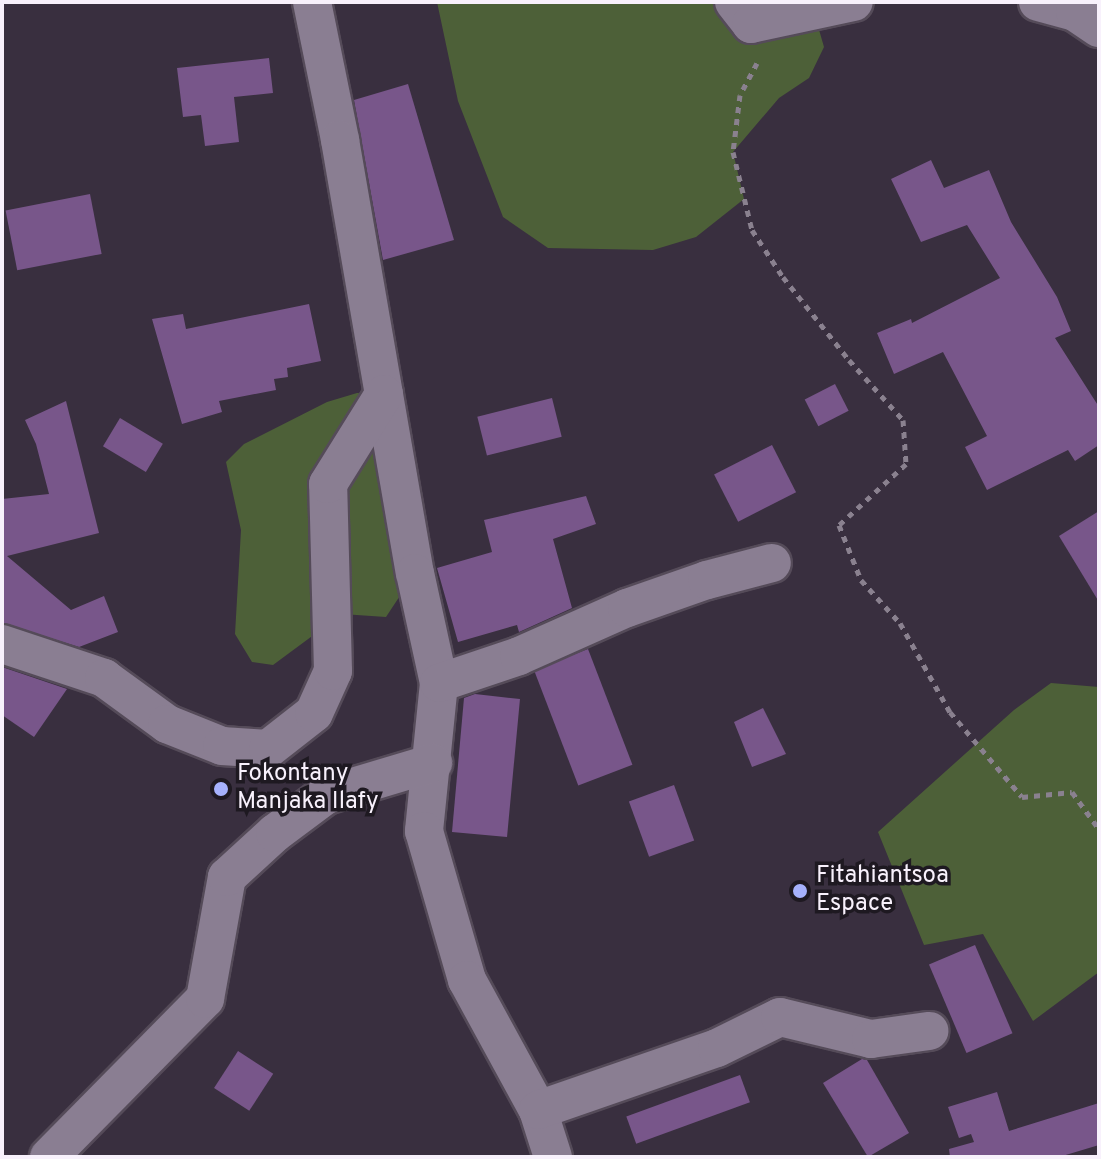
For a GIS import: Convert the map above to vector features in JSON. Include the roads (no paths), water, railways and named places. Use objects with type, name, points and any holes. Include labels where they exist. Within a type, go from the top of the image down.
[{"type":"street","points":[[312,2],[439,683],[424,831],[467,980],[538,1110],[553,1157]]},
{"type":"street","points":[[734,2],[751,24],[854,2]]},
{"type":"street","points":[[1038,2],[1075,12],[1099,28]]},
{"type":"street","points":[[2,644],[104,678],[167,724],[222,746],[268,749],[314,713],[333,671],[328,484],[384,394]]},
{"type":"street","points":[[439,683],[519,656],[627,608],[707,580],[772,563]]},
{"type":"street","points":[[49,1157],[205,999],[227,877],[275,833],[326,795],[433,763]]},
{"type":"street","points":[[538,1110],[717,1048],[780,1017],[871,1039],[929,1031]]},
{"type":"place","name":"Fokontany Manjaka Ilafy","points":[[221,789]]},
{"type":"place","name":"Fitahiantsoa Espace","points":[[800,891]]}]
